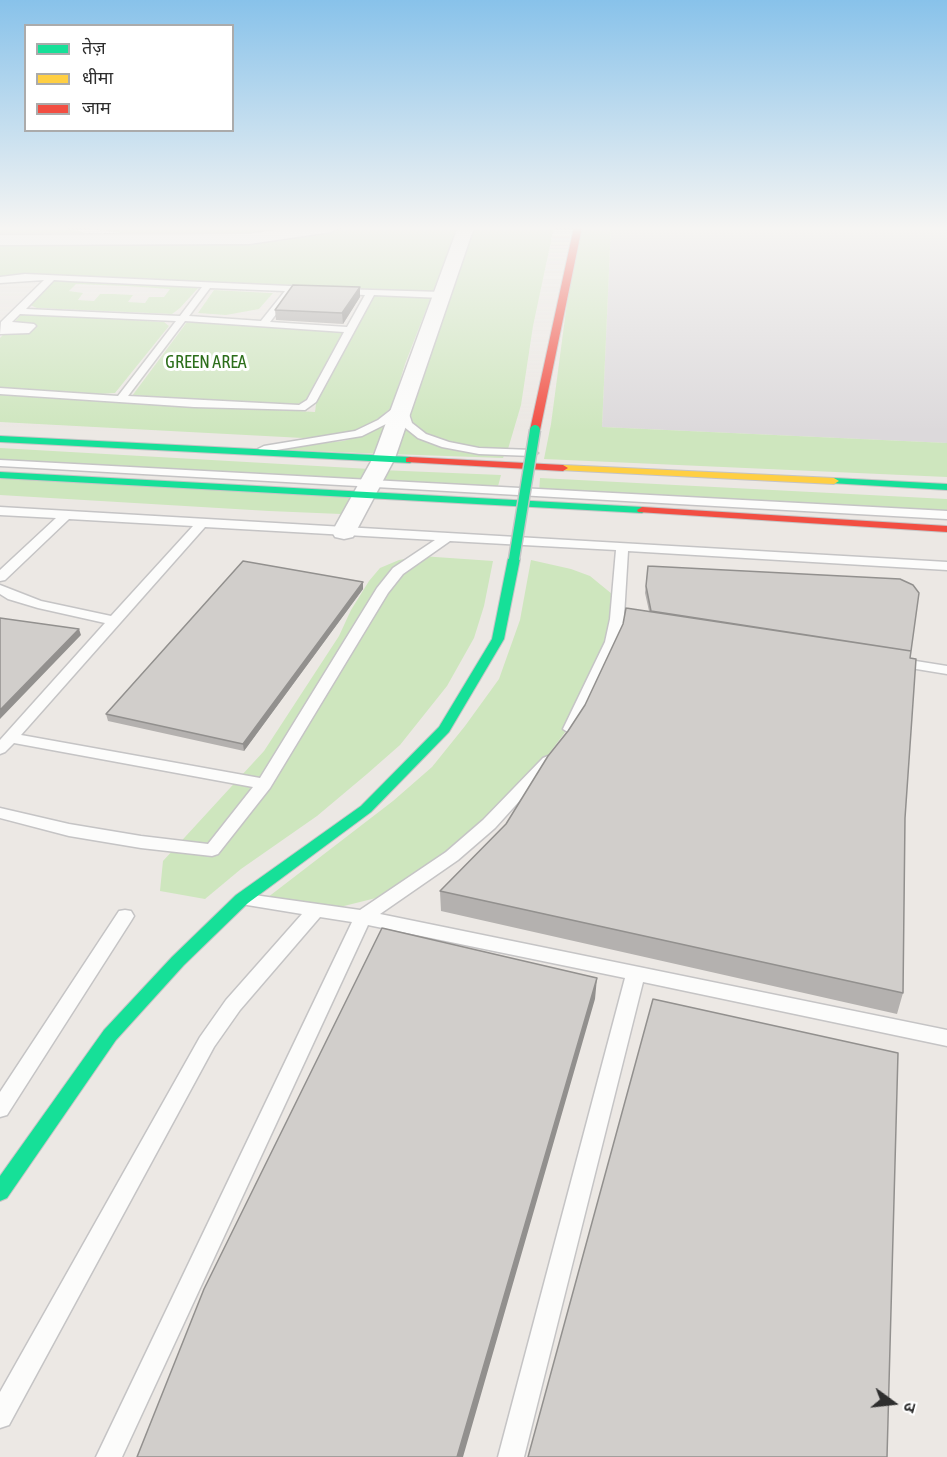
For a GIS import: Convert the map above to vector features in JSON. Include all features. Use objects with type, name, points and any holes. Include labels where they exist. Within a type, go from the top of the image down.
[{"type":"street","points":[[344,532],[384,458],[442,295]]},
{"type":"street","points":[[0,1192],[110,1035],[178,960],[242,899],[366,809],[444,729],[498,639],[536,430],[564,295]]},
{"type":"street","points":[[0,439],[947,487]]},
{"type":"street","points":[[0,475],[367,490],[947,529]]},
{"type":"lane","points":[[1,327],[34,295]]},
{"type":"lane","points":[[121,399],[200,295]]},
{"type":"lane","points":[[264,324],[286,295]]},
{"type":"lane","points":[[0,391],[301,408],[311,402],[369,295]]},
{"type":"lane","points":[[18,311],[349,330]]},
{"type":"lane","points":[[243,452],[358,434],[382,422],[401,405],[407,424],[422,436],[446,446],[479,451],[532,453]]},
{"type":"lane","points":[[0,463],[367,490],[947,515]]},
{"type":"lane","points":[[0,511],[200,525],[947,566]]},
{"type":"lane","points":[[0,577],[66,515]]},
{"type":"lane","points":[[5,744],[200,525]]},
{"type":"lane","points":[[0,813],[69,830],[141,842],[212,850],[264,784],[382,591],[398,571],[446,538]]},
{"type":"lane","points":[[109,1457],[363,917],[452,856],[489,824],[523,790],[575,723],[612,642],[617,619],[622,548]]},
{"type":"lane","points":[[0,589],[38,604],[116,621]]},
{"type":"lane","points":[[617,619],[640,622]]},
{"type":"lane","points":[[888,661],[947,670]]},
{"type":"lane","points":[[5,744],[264,784]]},
{"type":"lane","points":[[242,899],[363,917],[947,1038]]},
{"type":"lane","points":[[0,1416],[207,1042],[233,1005],[316,910]]},
{"type":"lane","points":[[0,1110],[125,916]]},
{"type":"lane","points":[[511,1457],[636,973]]},
{"type":"shaded area","points":[[608,295],[947,295],[947,443],[602,427]]},
{"type":"green space","points":[[39,295],[82,295],[78,300],[94,301],[99,295],[133,295],[128,302],[145,303],[149,297],[192,295],[172,314],[37,308],[30,305]]},
{"type":"green space","name":"GREEN AREA","points":[[211,295],[271,295],[259,309],[226,315],[198,313]]},
{"type":"green space","points":[[377,295],[431,297],[405,364],[392,407],[373,423],[353,431],[340,435],[303,438],[0,422],[0,393],[315,412],[316,404],[370,298]]},
{"type":"green space","points":[[450,295],[540,295],[521,405],[508,449],[467,446],[429,435],[417,429],[412,421],[410,410]]},
{"type":"green space","points":[[568,295],[608,295],[602,427],[947,443],[947,477],[544,459],[551,424]]},
{"type":"green space","name":"GREEN AREA","points":[[21,315],[164,322],[169,326],[115,393],[0,388],[0,338]]},
{"type":"green space","name":"GREEN AREA","points":[[187,322],[343,332],[305,401],[295,405],[132,396]]},
{"type":"green space","points":[[390,421],[383,454],[268,449],[343,441],[361,436]]},
{"type":"green space","points":[[404,424],[443,446],[505,453],[503,458],[390,454]]},
{"type":"green space","points":[[0,448],[370,469],[364,482],[0,461]]},
{"type":"green space","points":[[380,470],[501,475],[497,490],[372,483]]},
{"type":"green space","points":[[0,477],[358,497],[347,512],[341,514],[269,511],[0,495]]},
{"type":"green space","points":[[540,478],[947,499],[947,514],[539,492]]},
{"type":"green space","points":[[421,556],[493,561],[484,606],[474,638],[447,686],[400,745],[317,816],[241,869],[205,899],[160,891],[163,861],[264,751],[339,636],[351,610],[369,581],[380,568],[399,560]]},
{"type":"green space","points":[[531,560],[590,576],[612,594],[614,605],[612,629],[572,723],[545,759],[487,822],[398,889],[376,898],[336,908],[263,901],[393,801],[432,767],[465,726],[499,679],[520,620]]},
{"type":"building","points":[[286,295],[354,295],[342,313],[275,310]]},
{"type":"building","points":[[243,561],[363,582],[243,744],[106,714]]},
{"type":"building","points":[[648,566],[900,579],[913,585],[919,593],[911,651],[651,611],[646,586]]},
{"type":"building","points":[[626,608],[911,651],[910,658],[916,659],[905,818],[903,993],[440,891],[506,824],[548,756],[568,731],[585,705],[623,624]]},
{"type":"building","points":[[0,618],[79,629],[0,710]]},
{"type":"building","points":[[382,928],[597,978],[457,1457],[137,1457],[204,1289]]},
{"type":"building","points":[[653,999],[898,1053],[887,1457],[528,1457]]},
{"type":"traffic: fast","points":[[514,559],[535,430]]},
{"type":"traffic: fast","points":[[0,439],[410,460]]},
{"type":"traffic: fast","points":[[0,475],[642,510]]},
{"type":"traffic: fast","points":[[834,481],[947,487]]},
{"type":"traffic: fast","points":[[0,1192],[110,1035],[178,961],[242,899],[366,809],[444,729],[498,639],[514,559]]},
{"type":"traffic: slow","points":[[563,468],[834,481]]},
{"type":"traffic: jam","points":[[535,430],[564,295]]},
{"type":"traffic: jam","points":[[410,460],[563,468]]},
{"type":"traffic: jam","points":[[642,510],[947,529]]}]
